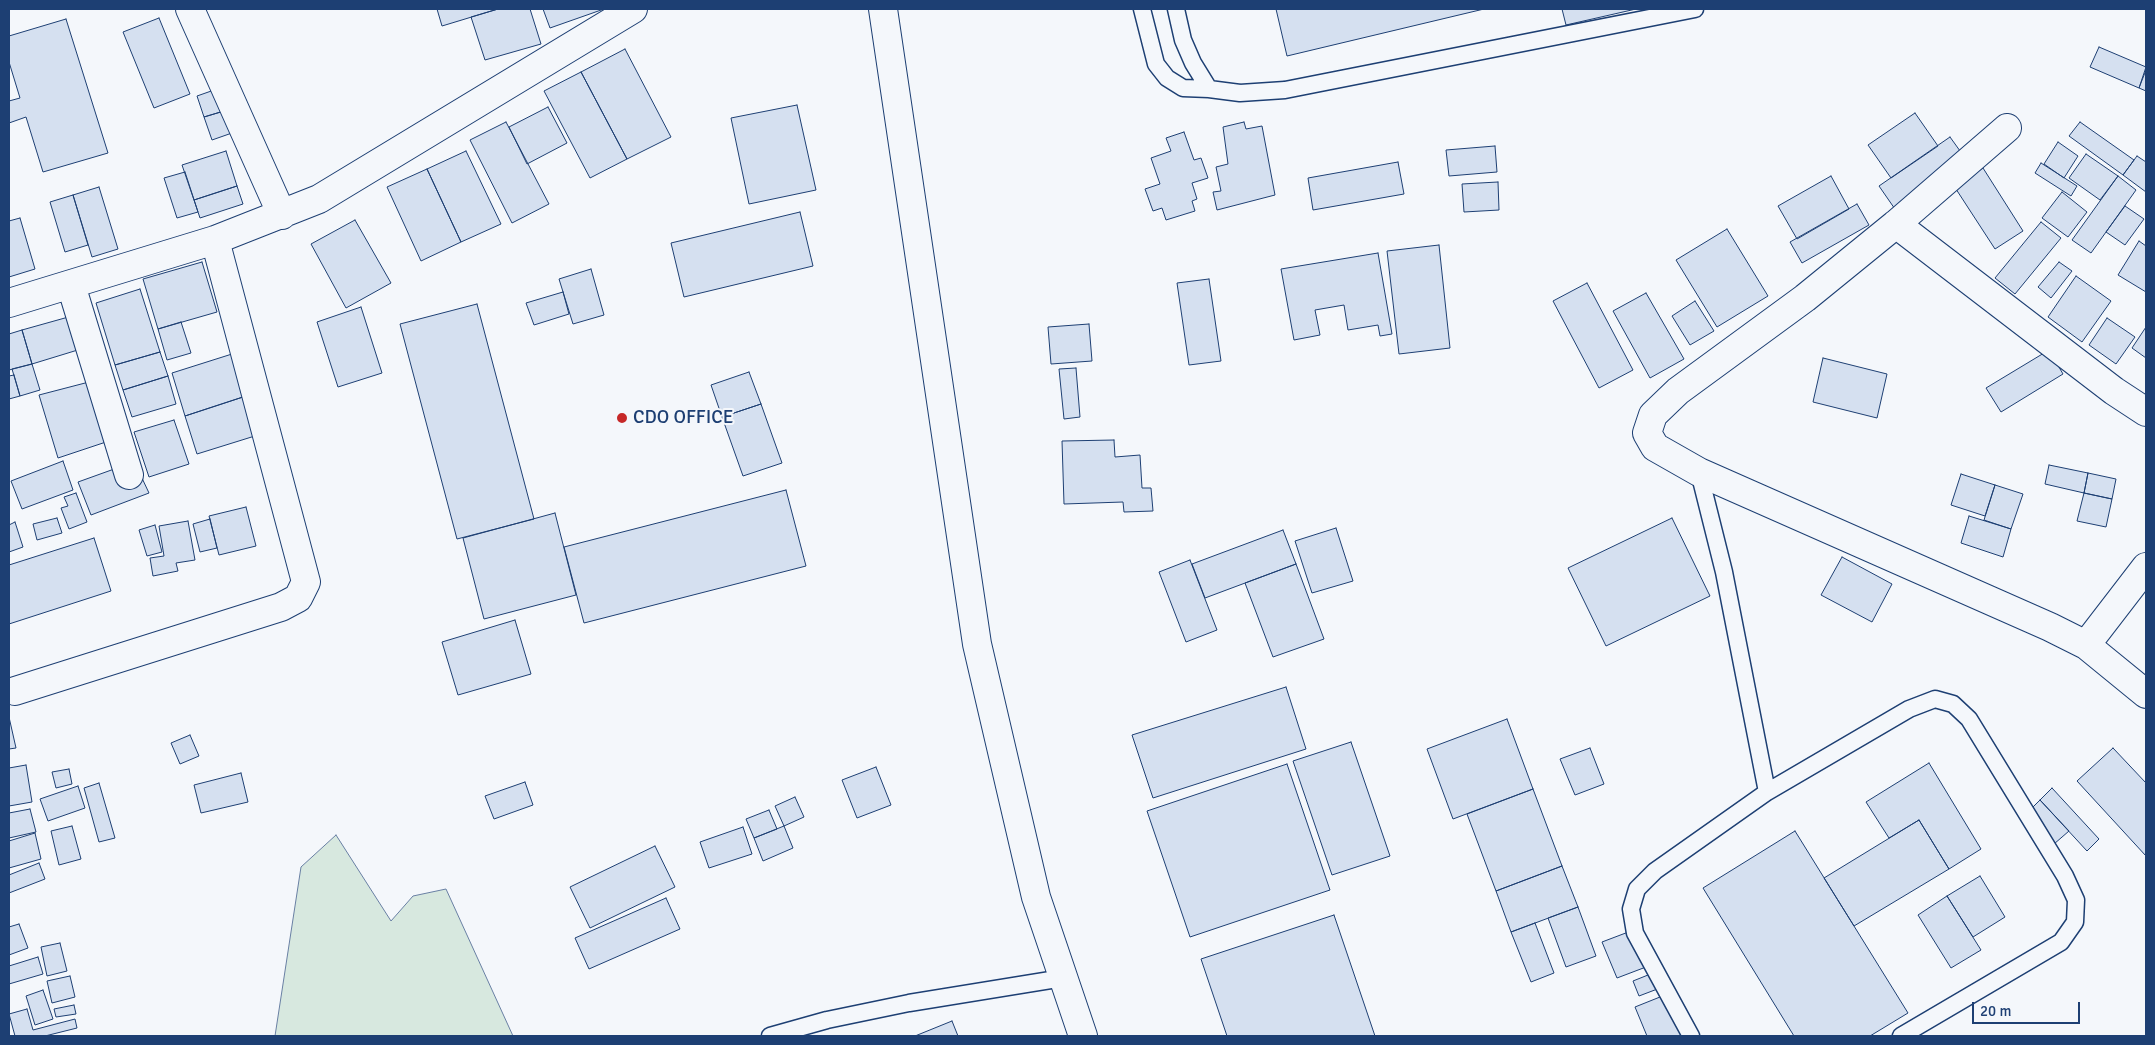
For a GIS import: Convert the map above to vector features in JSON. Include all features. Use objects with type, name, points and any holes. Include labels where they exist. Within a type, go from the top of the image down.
[{"type":"street","points":[[190,9],[282,214]]},
{"type":"street","points":[[9,304],[216,240],[319,199],[633,9]]},
{"type":"street","points":[[883,9],[977,644],[1036,897],[1083,1036]]},
{"type":"street","points":[[2008,128],[1896,224],[1805,298],[1678,391],[1652,415],[1647,432],[1655,447],[1699,472],[2050,627],[2086,645],[2146,694]]},
{"type":"street","points":[[1896,224],[2114,391],[2146,412]]},
{"type":"street","points":[[15,691],[281,607],[298,598],[306,582],[216,240]]},
{"type":"street","points":[[71,284],[129,475]]},
{"type":"street","points":[[2086,645],[2146,567]]},
{"type":"lane","points":[[1142,9],[1156,64],[1168,78],[1183,88],[1209,89],[1240,94],[1285,90],[1695,9]]},
{"type":"lane","points":[[1176,9],[1183,40],[1193,63],[1209,89]]},
{"type":"lane","points":[[1699,472],[1724,572],[1767,792]]},
{"type":"lane","points":[[1691,1036],[1635,933],[1631,909],[1637,889],[1655,871],[1767,792],[1909,709],[1935,699],[1953,704],[1969,719],[2065,876],[2076,900],[2075,922],[2061,942],[1901,1036]]},
{"type":"lane","points":[[770,1036],[827,1020],[909,1003],[1063,978]]},
{"type":"shaded area","points":[[336,835],[391,921],[413,896],[446,889],[513,1036],[275,1036],[301,867]]},
{"type":"building","points":[[437,9],[498,9],[442,26]]},
{"type":"building","points":[[498,9],[530,9],[541,44],[485,60],[471,17]]},
{"type":"building","points":[[543,9],[604,9],[550,28]]},
{"type":"building","points":[[1276,9],[1484,9],[1287,56]]},
{"type":"building","points":[[1562,9],[1636,9],[1566,25]]},
{"type":"building","points":[[159,18],[190,94],[154,108],[123,32]]},
{"type":"building","points":[[66,19],[108,153],[43,172],[26,117],[9,123],[9,101],[20,98],[9,62],[9,36]]},
{"type":"building","points":[[2099,47],[2146,67],[2139,88],[2090,67]]},
{"type":"building","points":[[625,49],[671,137],[627,159],[581,72]]},
{"type":"building","points":[[2146,70],[2146,91],[2139,88]]},
{"type":"building","points":[[581,72],[627,159],[590,178],[544,91]]},
{"type":"building","points":[[217,89],[224,111],[204,117],[197,96]]},
{"type":"building","points":[[797,105],[816,190],[749,204],[731,118]]},
{"type":"building","points":[[548,107],[567,143],[527,164],[509,127]]},
{"type":"building","points":[[224,111],[232,133],[212,140],[204,117]]},
{"type":"building","points":[[1915,113],[1938,146],[1891,178],[1868,145]]},
{"type":"building","points":[[506,122],[549,204],[512,223],[470,140]]},
{"type":"building","points":[[1244,122],[1246,129],[1262,126],[1275,195],[1217,210],[1213,192],[1221,191],[1216,167],[1228,164],[1223,127]]},
{"type":"building","points":[[2080,122],[2134,160],[2123,175],[2069,136]]},
{"type":"building","points":[[1184,132],[1194,160],[1201,158],[1208,178],[1192,183],[1197,199],[1192,201],[1195,211],[1166,220],[1162,208],[1153,211],[1145,189],[1160,184],[1151,158],[1171,151],[1166,138]]},
{"type":"building","points":[[1950,137],[1968,162],[1897,212],[1879,186]]},
{"type":"building","points":[[2058,142],[2078,156],[2064,178],[2044,164]]},
{"type":"building","points":[[1495,146],[1497,172],[1449,176],[1446,150]]},
{"type":"building","points":[[226,151],[237,186],[194,200],[182,165]]},
{"type":"building","points":[[466,151],[501,224],[461,242],[427,169]]},
{"type":"building","points":[[2086,154],[2118,176],[2100,200],[2069,178]]},
{"type":"building","points":[[2137,156],[2146,162],[2146,192],[2123,175]]},
{"type":"building","points":[[1398,162],[1404,194],[1313,210],[1308,178]]},
{"type":"building","points":[[2041,163],[2077,186],[2071,196],[2035,173]]},
{"type":"building","points":[[1983,168],[2023,231],[1995,249],[1954,186]]},
{"type":"building","points":[[427,169],[461,242],[421,261],[387,187]]},
{"type":"building","points":[[185,172],[198,212],[177,218],[164,178]]},
{"type":"building","points":[[1831,176],[1849,209],[1797,239],[1778,206]]},
{"type":"building","points":[[2118,176],[2136,190],[2091,253],[2072,240]]},
{"type":"building","points":[[1498,182],[1499,210],[1464,212],[1462,184]]},
{"type":"building","points":[[237,186],[243,204],[200,218],[194,200]]},
{"type":"building","points":[[99,187],[118,249],[92,257],[73,195]]},
{"type":"building","points":[[2062,192],[2087,212],[2068,237],[2042,218]]},
{"type":"building","points":[[73,195],[88,245],[65,252],[50,202]]},
{"type":"building","points":[[1857,204],[1869,225],[1802,263],[1790,242]]},
{"type":"building","points":[[2125,206],[2144,219],[2125,245],[2106,232]]},
{"type":"building","points":[[800,212],[813,266],[684,297],[671,243]]},
{"type":"building","points":[[20,218],[35,269],[9,277],[9,221]]},
{"type":"building","points":[[355,220],[391,283],[346,308],[311,244]]},
{"type":"building","points":[[2041,222],[2061,238],[2015,294],[1995,278]]},
{"type":"building","points":[[1727,229],[1768,296],[1717,327],[1676,260]]},
{"type":"building","points":[[2139,241],[2146,246],[2146,292],[2118,275]]},
{"type":"building","points":[[1439,245],[1450,348],[1399,354],[1387,251]]},
{"type":"building","points":[[1378,253],[1392,334],[1380,336],[1378,325],[1348,330],[1344,305],[1315,310],[1320,335],[1294,340],[1281,269]]},
{"type":"building","points":[[202,262],[217,312],[158,329],[143,279]]},
{"type":"building","points":[[2059,262],[2072,271],[2051,298],[2038,287]]},
{"type":"building","points":[[591,269],[604,315],[573,324],[559,279]]},
{"type":"building","points":[[2076,276],[2111,301],[2082,342],[2048,317]]},
{"type":"building","points":[[1209,279],[1221,361],[1189,365],[1177,283]]},
{"type":"building","points":[[1587,283],[1633,370],[1599,388],[1553,301]]},
{"type":"building","points":[[140,289],[160,352],[115,365],[96,303]]},
{"type":"building","points":[[563,292],[569,314],[534,325],[526,303]]},
{"type":"building","points":[[1646,293],[1684,359],[1650,378],[1613,311]]},
{"type":"building","points":[[1695,301],[1714,331],[1690,345],[1672,316]]},
{"type":"building","points":[[477,304],[534,519],[457,539],[400,324]]},
{"type":"building","points":[[361,307],[382,373],[338,387],[317,322]]},
{"type":"building","points":[[72,316],[81,349],[32,364],[22,330]]},
{"type":"building","points":[[2107,318],[2135,337],[2116,364],[2089,345]]},
{"type":"building","points":[[181,322],[191,353],[167,360],[158,329]]},
{"type":"building","points":[[1089,324],[1092,361],[1051,364],[1048,327]]},
{"type":"building","points":[[2146,327],[2146,358],[2132,348]]},
{"type":"building","points":[[22,330],[32,364],[9,370],[9,334]]},
{"type":"building","points":[[2049,350],[2063,374],[2001,412],[1986,388]]},
{"type":"building","points":[[160,352],[168,376],[123,390],[115,365]]},
{"type":"building","points":[[232,354],[246,396],[185,416],[172,373]]},
{"type":"building","points":[[1823,358],[1887,374],[1877,418],[1813,402]]},
{"type":"building","points":[[32,364],[40,390],[20,396],[12,369]]},
{"type":"building","points":[[1076,368],[1080,417],[1064,419],[1059,369]]},
{"type":"building","points":[[749,372],[761,404],[722,417],[711,385]]},
{"type":"building","points":[[14,375],[20,396],[9,399],[9,376]]},
{"type":"building","points":[[168,376],[176,404],[132,417],[123,390]]},
{"type":"building","points":[[89,382],[109,441],[58,458],[39,395]]},
{"type":"building","points":[[246,396],[258,435],[197,454],[185,416]]},
{"type":"building","points":[[761,404],[782,463],[743,476],[722,417]]},
{"type":"building","points":[[174,420],[189,464],[149,477],[134,432]]},
{"type":"building","points":[[1114,440],[1115,457],[1140,455],[1142,488],[1151,488],[1153,511],[1124,512],[1123,502],[1064,504],[1062,441]]},
{"type":"building","points":[[63,461],[73,490],[22,509],[11,481]]},
{"type":"building","points":[[2049,465],[2088,473],[2084,493],[2045,484]]},
{"type":"building","points":[[117,468],[141,476],[149,493],[91,515],[78,482]]},
{"type":"building","points":[[2088,473],[2116,479],[2112,499],[2084,493]]},
{"type":"building","points":[[1961,474],[1995,485],[1985,516],[1951,505]]},
{"type":"building","points":[[1995,485],[2023,494],[2011,529],[1984,520]]},
{"type":"building","points":[[786,490],[806,566],[584,623],[564,547]]},
{"type":"building","points":[[76,493],[87,522],[69,529],[61,508],[68,506],[64,497]]},
{"type":"building","points":[[2084,493],[2112,499],[2106,527],[2077,521]]},
{"type":"building","points":[[246,507],[256,546],[219,555],[209,516]]},
{"type":"building","points":[[555,513],[576,595],[484,619],[463,538]]},
{"type":"building","points":[[1969,516],[2011,529],[2003,557],[1961,543]]},
{"type":"building","points":[[57,518],[62,533],[37,540],[33,524]]},
{"type":"building","points":[[1672,518],[1710,596],[1606,646],[1568,568]]},
{"type":"building","points":[[210,519],[217,548],[200,552],[193,524]]},
{"type":"building","points":[[188,521],[195,560],[176,563],[178,571],[153,576],[150,558],[164,556],[159,526]]},
{"type":"building","points":[[15,522],[23,547],[9,552],[9,525]]},
{"type":"building","points":[[155,525],[162,552],[147,556],[139,530]]},
{"type":"building","points":[[1336,528],[1353,581],[1312,593],[1295,541]]},
{"type":"building","points":[[1283,530],[1296,564],[1205,598],[1192,564]]},
{"type":"building","points":[[94,538],[111,591],[9,624],[9,565]]},
{"type":"building","points":[[1842,557],[1892,584],[1872,622],[1821,595]]},
{"type":"building","points":[[1190,560],[1217,630],[1186,642],[1159,572]]},
{"type":"building","points":[[1296,564],[1324,639],[1273,657],[1245,583]]},
{"type":"building","points":[[515,620],[531,674],[458,695],[442,642]]},
{"type":"building","points":[[1286,687],[1306,749],[1153,798],[1132,735]]},
{"type":"building","points":[[9,717],[16,748],[9,749]]},
{"type":"building","points":[[1507,719],[1533,789],[1453,819],[1427,749]]},
{"type":"building","points":[[190,735],[199,756],[180,764],[171,743]]},
{"type":"building","points":[[1351,742],[1390,856],[1332,875],[1293,761]]},
{"type":"building","points":[[1590,748],[1604,784],[1575,795],[1560,759]]},
{"type":"building","points":[[2113,748],[2146,783],[2146,856],[2077,781]]},
{"type":"building","points":[[1929,763],[1981,849],[1949,869],[1919,820],[1889,838],[1866,802]]},
{"type":"building","points":[[1287,764],[1330,890],[1190,937],[1147,811]]},
{"type":"building","points":[[26,765],[32,802],[9,806],[9,768]]},
{"type":"building","points":[[876,767],[891,805],[857,818],[842,780]]},
{"type":"building","points":[[69,769],[72,784],[56,788],[52,772]]},
{"type":"building","points":[[241,773],[248,802],[201,813],[194,785]]},
{"type":"building","points":[[525,782],[533,805],[494,819],[485,796]]},
{"type":"building","points":[[99,783],[115,838],[99,842],[84,788]]},
{"type":"building","points":[[78,786],[85,808],[48,821],[40,799]]},
{"type":"building","points":[[2052,788],[2099,839],[2087,851],[2040,800]]},
{"type":"building","points":[[1533,789],[1562,866],[1496,891],[1467,814]]},
{"type":"building","points":[[795,797],[804,817],[784,826],[775,806]]},
{"type":"building","points":[[2040,800],[2069,831],[2054,844],[2031,809]]},
{"type":"building","points":[[30,809],[36,832],[9,838],[9,813]]},
{"type":"building","points":[[769,810],[777,829],[754,838],[746,819]]},
{"type":"building","points":[[1919,820],[1949,869],[1854,926],[1824,878]]},
{"type":"building","points":[[72,826],[81,859],[59,865],[51,831]]},
{"type":"building","points":[[784,826],[793,848],[763,861],[754,838]]},
{"type":"building","points":[[743,827],[752,854],[709,868],[700,842]]},
{"type":"building","points":[[1795,831],[1908,1013],[1870,1036],[1794,1036],[1703,888]]},
{"type":"building","points":[[35,833],[41,859],[9,868],[9,841]]},
{"type":"building","points":[[655,846],[675,887],[590,928],[570,887]]},
{"type":"building","points":[[39,863],[45,879],[9,893],[9,875]]},
{"type":"building","points":[[1562,866],[1578,907],[1511,932],[1496,891]]},
{"type":"building","points":[[1980,876],[2005,917],[1973,937],[1947,896]]},
{"type":"building","points":[[1947,896],[1981,950],[1951,968],[1918,915]]},
{"type":"building","points":[[666,898],[680,929],[589,969],[575,938]]},
{"type":"building","points":[[1578,907],[1596,956],[1566,967],[1548,918]]},
{"type":"building","points":[[1334,915],[1375,1036],[1227,1036],[1201,959]]},
{"type":"building","points":[[1535,923],[1554,973],[1531,982],[1511,932]]},
{"type":"building","points":[[19,924],[28,948],[9,955],[9,927]]},
{"type":"building","points":[[1631,931],[1646,967],[1617,978],[1602,942]]},
{"type":"building","points":[[60,943],[67,971],[47,976],[41,947]]},
{"type":"building","points":[[38,957],[43,974],[9,984],[9,966]]},
{"type":"building","points":[[1653,973],[1660,988],[1639,996],[1633,981]]},
{"type":"building","points":[[70,976],[75,997],[52,1003],[47,981]]},
{"type":"building","points":[[43,990],[53,1019],[35,1025],[26,996]]},
{"type":"building","points":[[1665,995],[1681,1036],[1647,1036],[1635,1007]]},
{"type":"building","points":[[74,1005],[76,1014],[56,1017],[54,1009]]},
{"type":"building","points":[[27,1009],[33,1030],[75,1019],[77,1028],[45,1036],[15,1036],[9,1014]]},
{"type":"building","points":[[952,1021],[958,1036],[915,1036]]},
{"type":"place","name":"CDO OFFICE","points":[[622,418]]}]
